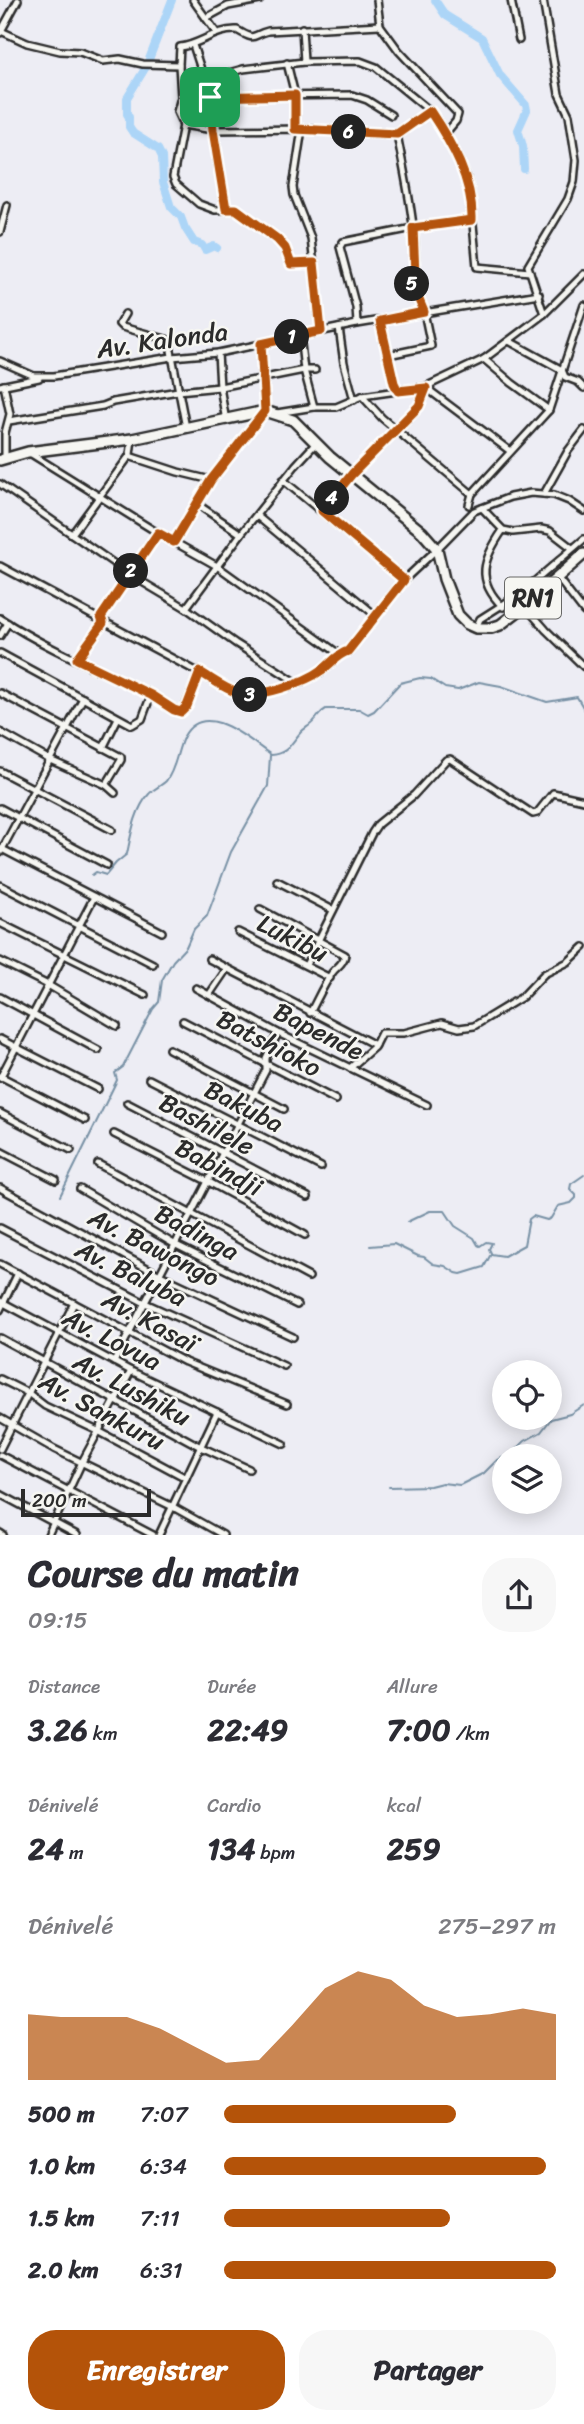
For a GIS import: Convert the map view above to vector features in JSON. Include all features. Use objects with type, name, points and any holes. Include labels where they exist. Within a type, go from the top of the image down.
[{"type":"highway","points":[[3,459],[132,439],[269,412]]},
{"type":"highway","name":"RN1","points":[[269,412],[293,420],[330,457],[422,531],[437,549],[444,579],[458,615],[467,624],[476,628],[500,625],[526,606],[584,554]]},
{"type":"street","points":[[18,0],[1,32],[27,43],[60,51],[80,52],[103,61],[178,65]]},
{"type":"street","points":[[193,0],[216,33]]},
{"type":"street","points":[[206,18],[228,6],[260,0]]},
{"type":"street","points":[[377,0],[380,25],[399,51],[458,114],[456,121],[445,134]]},
{"type":"street","points":[[511,0],[519,40]]},
{"type":"street","points":[[543,0],[559,94],[569,115],[576,160],[568,199],[528,266],[544,314]]},
{"type":"street","points":[[314,263],[291,264],[285,248],[277,239],[236,209],[209,209],[176,184],[173,177],[183,125],[177,112],[181,97],[178,65],[180,47],[192,45],[216,33],[237,30],[246,36],[257,37],[264,31],[380,25]]},
{"type":"street","points":[[302,28],[304,62]]},
{"type":"street","points":[[192,45],[210,97],[226,209]]},
{"type":"street","points":[[204,80],[243,69],[287,63],[368,62],[430,111],[445,134],[466,176],[473,205],[477,267],[530,272]]},
{"type":"street","points":[[287,63],[295,95],[299,129],[294,195],[311,238],[321,331]]},
{"type":"street","points":[[181,97],[352,95],[391,115]]},
{"type":"street","points":[[183,125],[213,130],[299,129],[397,134],[430,111]]},
{"type":"street","points":[[388,355],[431,346],[424,312],[412,283],[415,274],[413,228],[397,134]]},
{"type":"street","points":[[0,232],[7,205]]},
{"type":"street","points":[[357,324],[356,307],[341,243],[352,238],[472,220]]},
{"type":"street","points":[[174,542],[211,480],[269,412],[335,407],[362,396],[426,387],[484,359],[544,314],[584,274]]},
{"type":"street","name":"Av. Kalonda","points":[[0,361],[42,377],[172,357],[218,353],[357,324],[539,293]]},
{"type":"street","points":[[469,505],[472,494],[548,410],[584,305]]},
{"type":"street","points":[[125,314],[119,324],[169,340],[186,428]]},
{"type":"street","points":[[380,321],[398,391]]},
{"type":"street","points":[[339,328],[344,363],[354,400]]},
{"type":"street","points":[[300,335],[304,370],[314,407]]},
{"type":"street","points":[[509,341],[562,370],[565,377],[578,382],[584,388]]},
{"type":"street","points":[[261,344],[261,379],[269,412]]},
{"type":"street","points":[[218,353],[226,421]]},
{"type":"street","points":[[484,359],[548,410]]},
{"type":"street","points":[[9,421],[315,370]]},
{"type":"street","points":[[3,459],[10,414],[2,385],[42,377]]},
{"type":"street","points":[[322,511],[352,474],[419,406],[426,387]]},
{"type":"street","points":[[426,387],[510,451]]},
{"type":"street","points":[[362,396],[382,418],[472,494]]},
{"type":"street","points":[[544,494],[568,451],[584,430]]},
{"type":"street","points":[[72,534],[129,456],[132,439]]},
{"type":"street","points":[[187,608],[283,480],[317,442]]},
{"type":"street","points":[[28,453],[158,533],[218,566],[339,654]]},
{"type":"street","points":[[129,456],[211,480]]},
{"type":"street","points":[[283,480],[404,580]]},
{"type":"street","points":[[0,484],[129,574],[187,608],[234,643],[296,682]]},
{"type":"street","points":[[0,566],[235,692],[270,692],[319,673],[339,654],[348,651],[404,580],[474,511],[510,497],[531,493],[569,501],[584,512]]},
{"type":"street","points":[[197,504],[241,534]]},
{"type":"street","points":[[482,508],[503,530],[550,531],[572,548]]},
{"type":"street","points":[[257,516],[375,615]]},
{"type":"street","points":[[503,530],[489,552],[484,567],[486,584],[491,595],[503,607]]},
{"type":"street","points":[[103,623],[101,617],[158,533]]},
{"type":"street","points":[[476,628],[477,622],[503,607],[584,539]]},
{"type":"street","points":[[556,577],[584,612]]},
{"type":"street","points":[[526,606],[584,667]]},
{"type":"street","points":[[0,618],[181,712],[187,706],[200,672]]},
{"type":"street","points":[[77,659],[103,623]]},
{"type":"street","points":[[0,636],[8,624]]},
{"type":"street","points":[[0,653],[132,725],[142,719],[151,695]]},
{"type":"street","points":[[0,693],[121,758],[106,785]]},
{"type":"street","points":[[83,698],[1,850],[162,932]]},
{"type":"street","points":[[103,748],[118,718]]},
{"type":"street","points":[[0,732],[50,760],[106,785],[115,793]]},
{"type":"street","points":[[306,965],[378,824],[414,794],[447,759],[533,814],[537,813],[553,793],[584,800]]},
{"type":"street","points":[[0,771],[112,830]]},
{"type":"street","points":[[0,808],[107,865]]},
{"type":"street","points":[[277,881],[333,910]]},
{"type":"street","points":[[0,885],[153,964]]},
{"type":"street","points":[[85,1120],[0,1077],[94,897]]},
{"type":"street","points":[[260,909],[318,939],[345,957],[310,1013]]},
{"type":"street","points":[[0,923],[145,995]]},
{"type":"street","name":"Lukibu","points":[[238,932],[330,978]]},
{"type":"street","points":[[350,1068],[375,1045],[377,1036],[381,1033],[404,1033],[442,1023],[459,1028],[474,1026],[522,996],[544,974],[568,962],[584,947]]},
{"type":"street","points":[[209,960],[375,1045]]},
{"type":"street","points":[[0,961],[48,985],[117,1026]]},
{"type":"street","points":[[209,995],[226,970]]},
{"type":"street","name":"Bapende","points":[[196,988],[278,1032],[427,1105]]},
{"type":"street","points":[[0,997],[98,1050]]},
{"type":"street","name":"Batshioko","points":[[183,1021],[336,1100]]},
{"type":"street","points":[[114,1362],[236,1123],[254,1093],[278,1032]]},
{"type":"street","points":[[0,1039],[98,1088]]},
{"type":"street","points":[[169,1049],[284,1109]]},
{"type":"street","name":"Bakuba","points":[[149,1079],[321,1167]]},
{"type":"street","name":"Bashilele","points":[[127,1103],[307,1197]]},
{"type":"street","points":[[0,1113],[71,1150]]},
{"type":"street","name":"Babindji","points":[[114,1134],[305,1235]]},
{"type":"street","points":[[0,1151],[56,1180]]},
{"type":"street","points":[[98,1164],[309,1277]]},
{"type":"street","name":"Av. Bawongo","points":[[0,1188],[158,1274],[293,1337]]},
{"type":"street","name":"Badinga","points":[[80,1189],[174,1244],[298,1305]]},
{"type":"street","name":"Av. Baluba","points":[[0,1228],[143,1302],[284,1366]]},
{"type":"street","name":"Av. Kasaï","points":[[0,1264],[185,1362],[287,1404]]},
{"type":"street","points":[[0,1310],[18,1273]]},
{"type":"street","name":"Av. Lovua","points":[[2,1302],[131,1371],[284,1444]]},
{"type":"street","points":[[0,1449],[75,1303]]},
{"type":"street","name":"Av. Lushiku","points":[[0,1338],[114,1402],[249,1469]]},
{"type":"street","points":[[48,1535],[82,1462],[131,1371]]},
{"type":"street","name":"Av. Sankuru","points":[[0,1379],[46,1406],[186,1478]]},
{"type":"street","points":[[159,1535],[217,1412]]},
{"type":"street","points":[[0,1418],[54,1449],[173,1507],[223,1535]]},
{"type":"street","points":[[0,1455],[153,1535]]},
{"type":"street","points":[[0,1494],[77,1535]]},
{"type":"waterway","points":[[172,0],[146,67],[127,98],[129,127],[133,133],[158,149],[162,157],[163,182],[171,207],[181,217],[194,242],[202,245],[205,250],[214,246],[217,248]]},
{"type":"waterway","points":[[435,0],[445,15],[482,38],[500,75],[526,105],[527,110],[518,130],[523,146],[524,169]]},
{"type":"waterway","points":[[92,875],[96,872],[106,875],[127,854],[140,807],[151,792],[169,776],[184,736],[193,726],[203,721],[227,726],[271,755],[277,754],[289,747],[326,709],[359,709],[368,714],[400,683],[420,678],[431,679],[445,688],[458,690],[479,682],[501,686],[547,702],[577,697],[584,709]]},
{"type":"waterway","points":[[60,1196],[117,1080],[115,1073],[123,1067],[159,1002],[162,980],[173,961],[186,947],[194,929],[207,916],[231,852],[268,786],[270,756]]},
{"type":"waterway","points":[[370,1246],[394,1244],[424,1257],[433,1264],[445,1266],[461,1274],[484,1267],[491,1254],[504,1256],[524,1245],[529,1219],[533,1216],[547,1220],[558,1206],[571,1203],[576,1198],[570,1189],[571,1184],[584,1175]]},
{"type":"waterway","points":[[407,1222],[430,1211],[445,1211],[455,1226],[474,1238],[478,1245],[492,1243],[489,1249],[491,1253]]},
{"type":"waterway","points":[[522,1444],[541,1432],[551,1419],[570,1414],[584,1405]]},
{"type":"waterway","points":[[389,1487],[442,1483],[460,1485],[484,1473],[492,1465]]},
{"type":"route","points":[[295,95],[295,129],[397,134],[430,111],[466,176],[473,205],[472,220],[413,228],[415,274],[412,283],[424,312],[380,321],[398,391],[426,388],[419,406],[352,474],[322,511],[404,580],[348,651],[339,654],[319,673],[270,692],[251,695],[235,692],[200,672],[187,706],[181,712],[77,659],[103,623],[101,617],[158,533],[174,542],[211,480],[265,411],[262,397],[261,344],[321,331],[314,263],[291,264],[281,242],[236,209],[226,209],[210,97],[295,95]]}]
